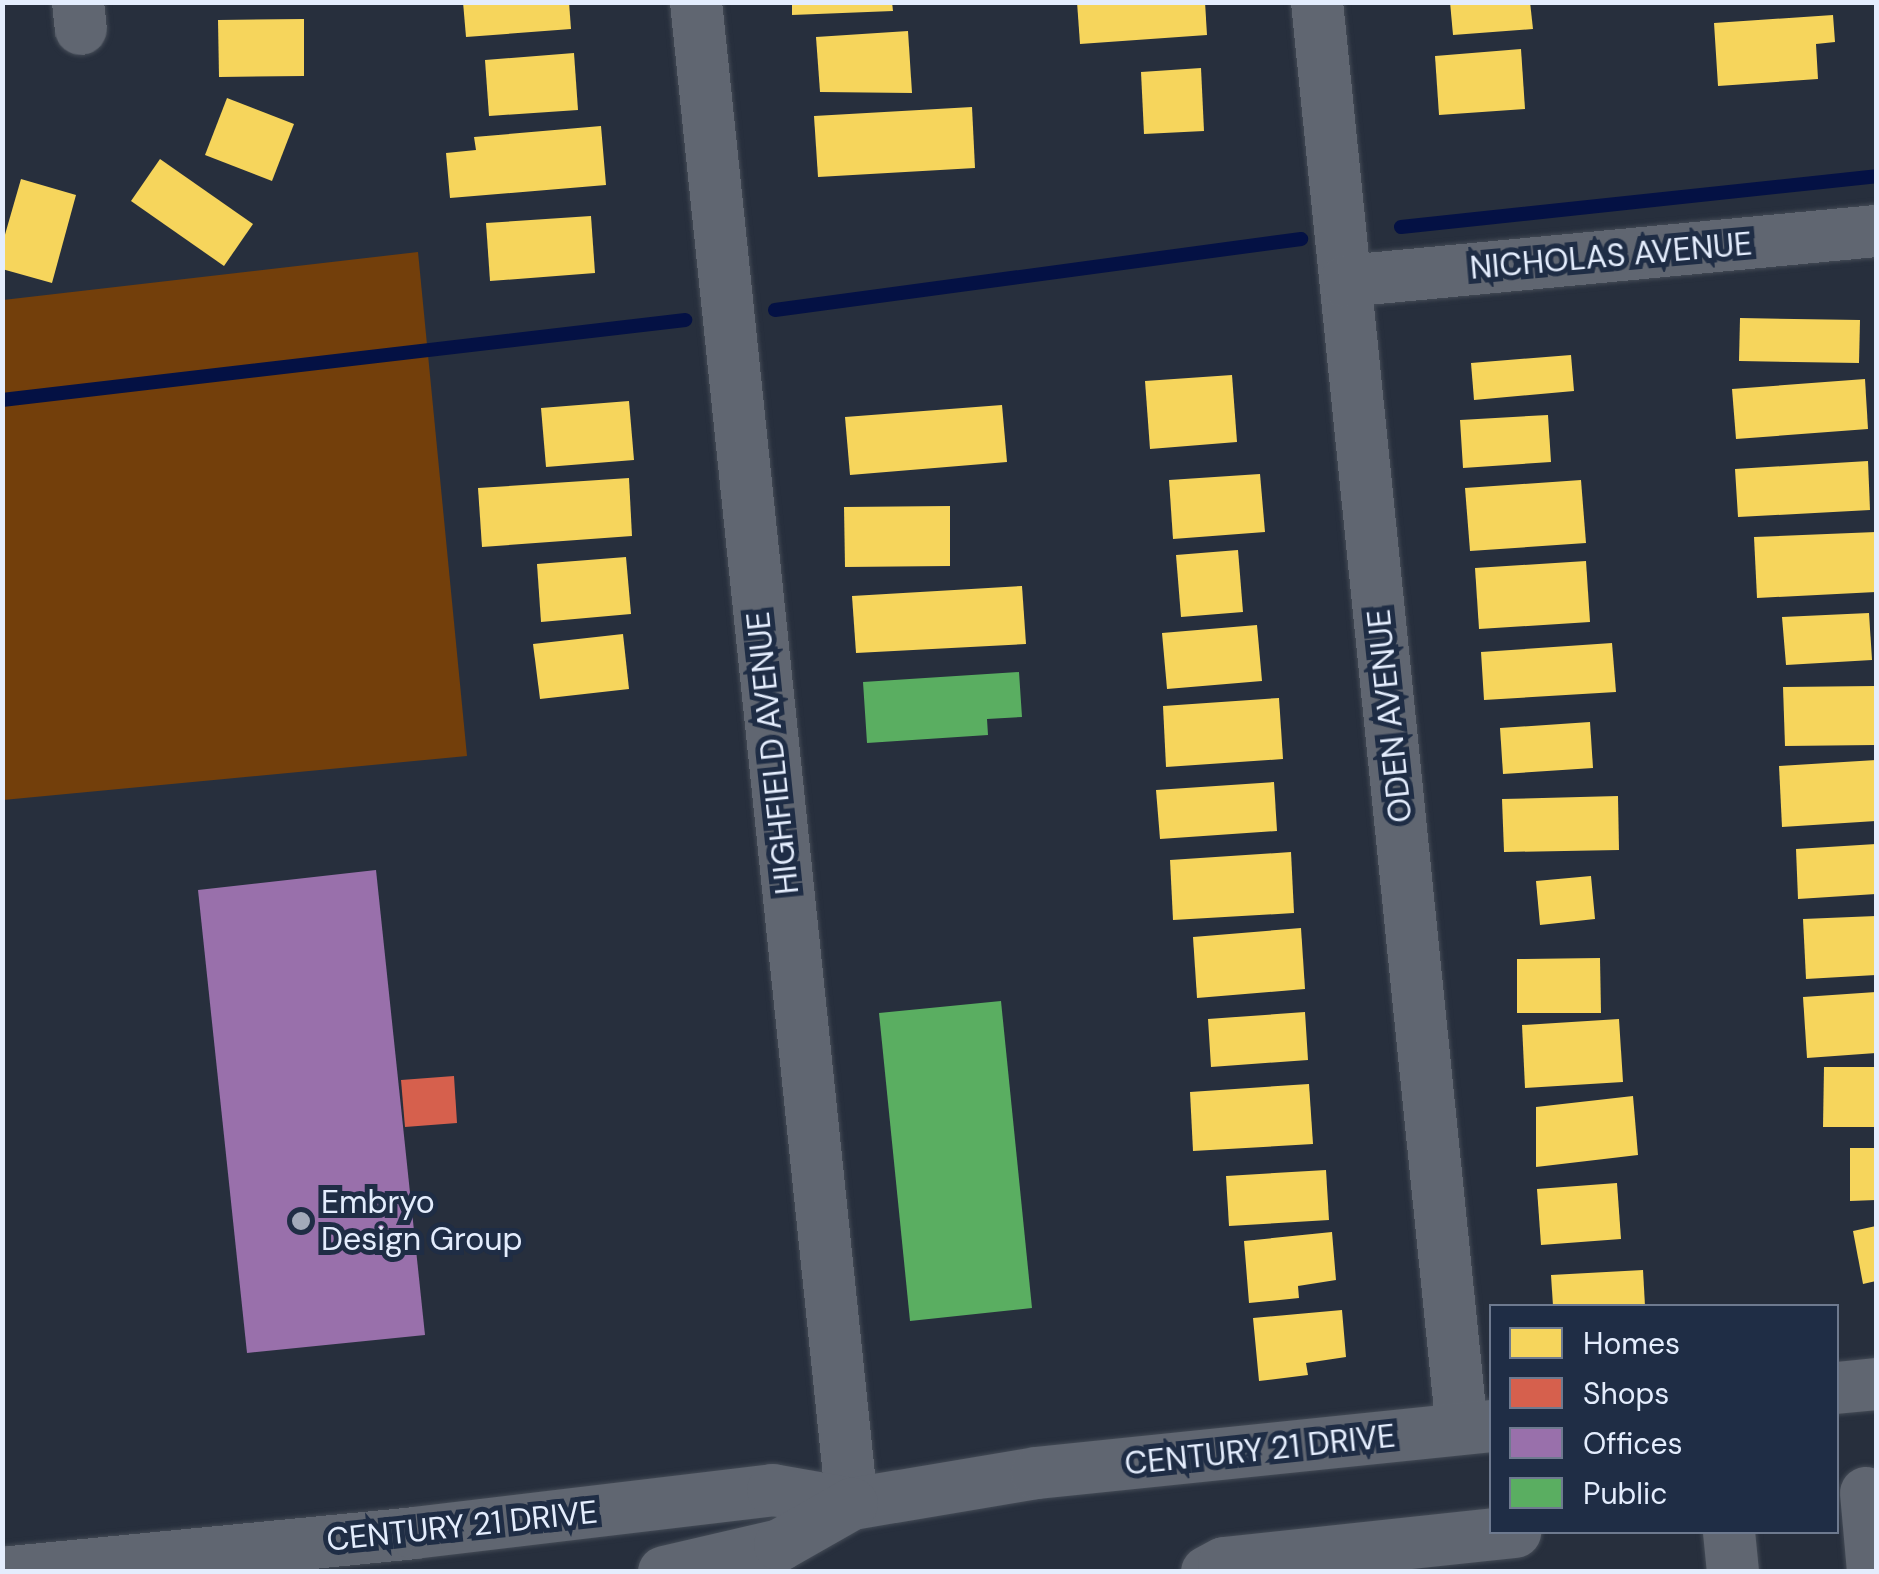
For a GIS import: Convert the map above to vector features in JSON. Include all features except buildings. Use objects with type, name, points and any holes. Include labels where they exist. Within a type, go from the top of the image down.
[{"type":"street","name":"HIGHFIELD AVENUE","points":[[696,2],[852,1504]]},
{"type":"street","name":"ODEN AVENUE","points":[[1317,2],[1477,1428]]},
{"type":"street","name":"NICHOLAS AVENUE","points":[[1346,280],[1876,231]]},
{"type":"street","points":[[1839,1388],[1876,1384]]},
{"type":"street","name":"CENTURY 21 DRIVE","points":[[15,1571],[414,1533],[774,1490],[852,1504],[1037,1474],[1477,1428]]},
{"type":"street","points":[[1860,1493],[1872,1572]]},
{"type":"street","name":"CENTURY 21 DRIVE","points":[[664,1572],[780,1545],[852,1504]]},
{"type":"street","points":[[1206,1572],[1224,1563],[1497,1534]]},
{"type":"street","points":[[1730,1534],[1733,1572]]},
{"type":"shaded area","points":[[418,252],[467,756],[3,800],[3,300]]},
{"type":"waterway","points":[[1401,227],[1876,176]]},
{"type":"waterway","points":[[775,310],[1301,239]]},
{"type":"waterway","points":[[2,400],[685,320]]},
{"type":"place","name":"Embryo Design Group","points":[[301,1221]]}]
